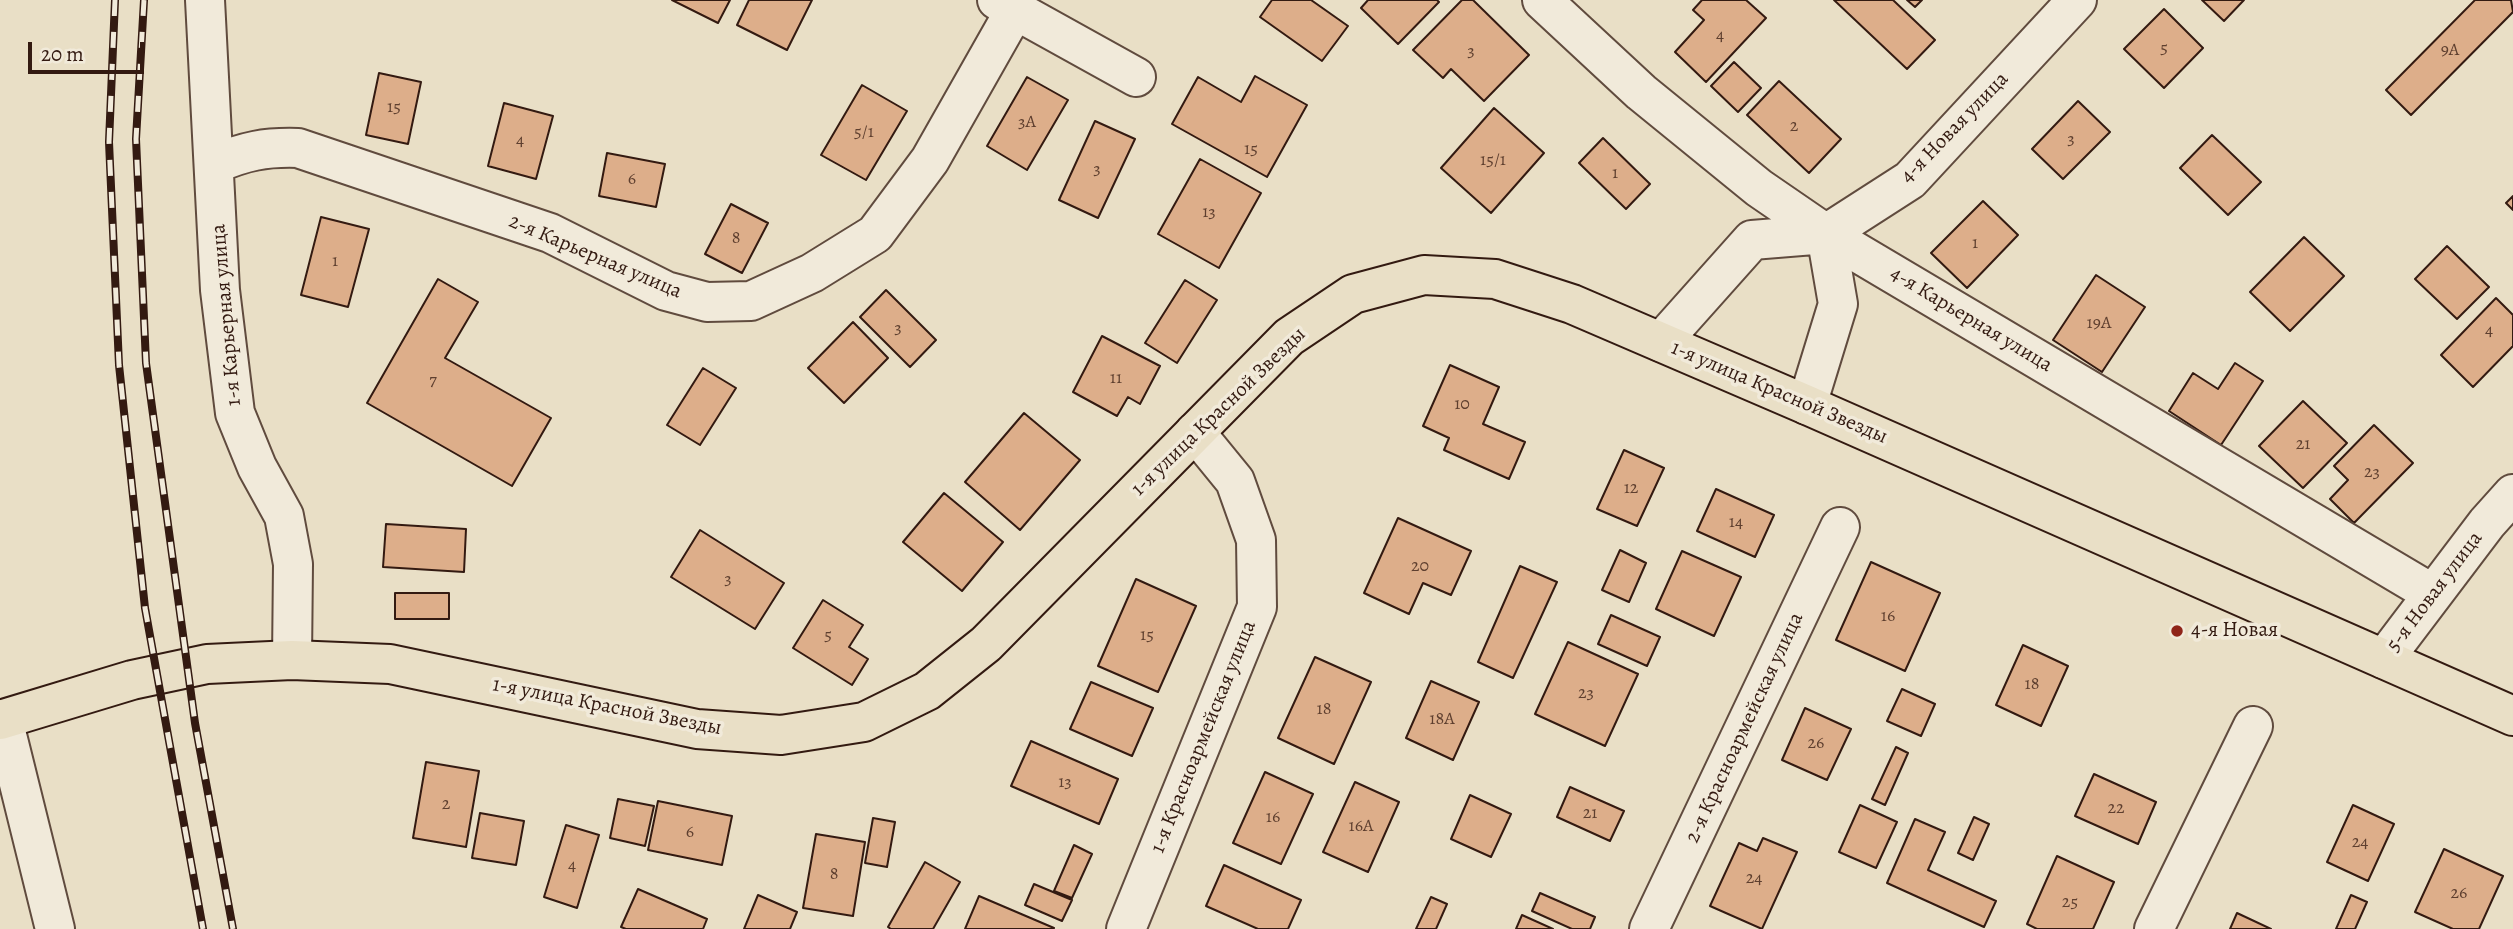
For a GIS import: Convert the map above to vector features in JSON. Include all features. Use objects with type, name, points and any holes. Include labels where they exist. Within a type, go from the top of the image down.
[{"type":"main road","name":"1-я улица Красной Звезды","points":[[1,720],[132,680],[207,664],[292,660],[390,664],[696,729],[781,734],[864,722],[927,691],[986,644],[1289,337],[1353,294],[1424,275],[1495,279],[1572,304],[2513,716]]},
{"type":"street","name":"1-я Карьерная улица","points":[[205,0],[220,290],[235,413],[257,467],[284,516],[293,564],[292,660]]},
{"type":"street","name":"4-я Карьерная улица","points":[[1542,0],[1662,109],[1759,188],[1826,234],[2433,594]]},
{"type":"street","name":"4-я Новая улица","points":[[1826,234],[1910,180],[2077,0]]},
{"type":"street","name":"2-я Карьерная улица","points":[[215,164],[239,153],[269,147],[298,148],[550,233],[666,291],[707,302],[751,300],[812,273],[875,234],[930,160],[1006,5]]},
{"type":"street","points":[[1006,5],[1136,77]]},
{"type":"street","points":[[1661,342],[1752,240],[1826,234],[1838,304],[1807,405]]},
{"type":"street","name":"1-я Красноармейская улица","points":[[1126,929],[1257,607],[1256,540],[1235,481],[1195,432]]},
{"type":"street","name":"5-я Новая улица","points":[[2384,660],[2487,523],[2513,494]]},
{"type":"street","name":"2-я Красноармейская улица","points":[[1649,929],[1840,527]]},
{"type":"street","points":[[1,720],[55,929]]},
{"type":"street","points":[[2154,929],[2253,726]]},
{"type":"building","points":[[672,0],[730,0],[718,23]]},
{"type":"building","points":[[749,0],[812,0],[787,50],[737,25]]},
{"type":"building","points":[[1272,0],[1311,0],[1348,26],[1322,61],[1260,17]]},
{"type":"building","points":[[1368,0],[1439,2],[1398,44],[1361,8]]},
{"type":"building","points":[[1462,0],[1473,0],[1529,55],[1484,101],[1451,69],[1443,78],[1413,50]]},
{"type":"building","points":[[1702,0],[1746,0],[1766,18],[1706,82],[1675,52],[1704,20],[1693,10]]},
{"type":"building","points":[[1834,0],[1893,0],[1935,40],[1907,69]]},
{"type":"building","points":[[1907,0],[1922,0],[1915,7]]},
{"type":"building","points":[[2202,0],[2244,0],[2224,21]]},
{"type":"building","points":[[2475,0],[2511,0],[2513,12],[2411,115],[2386,90]]},
{"type":"building","points":[[2164,9],[2203,48],[2164,88],[2124,49]]},
{"type":"building","points":[[1734,62],[1761,88],[1738,112],[1711,86]]},
{"type":"building","points":[[379,73],[421,82],[408,144],[366,135]]},
{"type":"building","points":[[1255,76],[1307,105],[1267,177],[1172,124],[1198,77],[1241,102]]},
{"type":"building","points":[[1027,77],[1068,100],[1027,170],[987,146]]},
{"type":"building","points":[[1779,81],[1841,139],[1809,173],[1747,115]]},
{"type":"building","points":[[862,85],[907,111],[866,180],[821,155]]},
{"type":"building","points":[[2078,101],[2110,132],[2063,179],[2032,149]]},
{"type":"building","points":[[504,103],[553,116],[536,179],[488,166]]},
{"type":"building","points":[[1494,108],[1544,153],[1491,213],[1441,168]]},
{"type":"building","points":[[1095,121],[1135,139],[1098,218],[1059,200]]},
{"type":"building","points":[[2212,135],[2261,182],[2228,215],[2180,168]]},
{"type":"building","points":[[1603,138],[1650,184],[1626,209],[1579,163]]},
{"type":"building","points":[[607,153],[665,164],[656,207],[599,196]]},
{"type":"building","points":[[1200,159],[1261,193],[1219,268],[1158,234]]},
{"type":"building","points":[[2513,196],[2513,210],[2506,203]]},
{"type":"building","points":[[1983,201],[2018,235],[1967,288],[1931,253]]},
{"type":"building","points":[[731,204],[768,223],[742,273],[705,254]]},
{"type":"building","points":[[321,217],[369,229],[348,307],[301,295]]},
{"type":"building","points":[[2304,237],[2344,276],[2290,331],[2250,292]]},
{"type":"building","points":[[2447,246],[2489,287],[2457,319],[2415,279]]},
{"type":"building","points":[[2096,275],[2145,307],[2102,372],[2053,340]]},
{"type":"building","points":[[438,279],[478,302],[445,358],[551,418],[512,486],[367,403]]},
{"type":"building","points":[[1185,280],[1217,300],[1177,363],[1145,343]]},
{"type":"building","points":[[886,290],[936,340],[910,367],[860,317]]},
{"type":"building","points":[[2496,298],[2513,315],[2513,346],[2473,387],[2441,355]]},
{"type":"building","points":[[853,322],[888,358],[844,403],[808,368]]},
{"type":"building","points":[[1102,336],[1160,366],[1140,404],[1128,397],[1117,416],[1073,392]]},
{"type":"building","points":[[2235,363],[2263,381],[2221,445],[2169,411],[2193,373],[2218,389]]},
{"type":"building","points":[[1450,365],[1499,387],[1483,424],[1525,442],[1509,479],[1444,450],[1449,438],[1423,426]]},
{"type":"building","points":[[703,368],[736,388],[700,445],[667,425]]},
{"type":"building","points":[[2303,401],[2347,443],[2303,488],[2259,446]]},
{"type":"building","points":[[1024,413],[1080,460],[1020,530],[965,482]]},
{"type":"building","points":[[2374,425],[2413,463],[2354,523],[2330,499],[2348,480],[2334,466]]},
{"type":"building","points":[[1624,450],[1664,468],[1637,526],[1597,509]]},
{"type":"building","points":[[1716,489],[1774,515],[1755,557],[1697,531]]},
{"type":"building","points":[[944,493],[1003,542],[962,591],[903,542]]},
{"type":"building","points":[[1398,518],[1471,551],[1451,595],[1423,583],[1409,614],[1364,593]]},
{"type":"building","points":[[386,524],[466,529],[464,572],[383,567]]},
{"type":"building","points":[[700,530],[784,583],[755,629],[671,577]]},
{"type":"building","points":[[1620,550],[1646,563],[1629,602],[1602,590]]},
{"type":"building","points":[[1682,551],[1741,577],[1714,636],[1656,609]]},
{"type":"building","points":[[1871,562],[1940,593],[1905,671],[1836,640]]},
{"type":"building","points":[[1520,566],[1557,582],[1513,678],[1478,662]]},
{"type":"building","points":[[1136,579],[1196,606],[1158,692],[1098,666]]},
{"type":"building","points":[[395,593],[449,593],[449,619],[395,619]]},
{"type":"building","points":[[823,600],[863,625],[849,647],[868,659],[852,685],[793,648]]},
{"type":"building","points":[[1611,615],[1660,637],[1647,666],[1598,644]]},
{"type":"building","points":[[1568,642],[1638,674],[1605,746],[1535,714]]},
{"type":"building","points":[[2023,645],[2068,666],[2041,726],[1996,705]]},
{"type":"building","points":[[1315,657],[1371,682],[1334,764],[1278,738]]},
{"type":"building","points":[[1431,681],[1479,702],[1453,760],[1406,738]]},
{"type":"building","points":[[1091,682],[1153,708],[1132,756],[1070,729]]},
{"type":"building","points":[[1902,689],[1935,704],[1921,736],[1887,721]]},
{"type":"building","points":[[1805,708],[1851,729],[1827,780],[1782,760]]},
{"type":"building","points":[[1031,741],[1118,779],[1099,824],[1011,786]]},
{"type":"building","points":[[1896,747],[1908,753],[1885,805],[1872,799]]},
{"type":"building","points":[[426,762],[479,771],[466,847],[413,838]]},
{"type":"building","points":[[1265,772],[1313,794],[1281,864],[1233,843]]},
{"type":"building","points":[[2094,774],[2156,802],[2138,844],[2075,816]]},
{"type":"building","points":[[1355,782],[1399,802],[1368,872],[1323,852]]},
{"type":"building","points":[[1570,787],[1624,811],[1610,841],[1557,817]]},
{"type":"building","points":[[1470,795],[1511,814],[1491,857],[1451,839]]},
{"type":"building","points":[[618,799],[654,806],[645,846],[610,838]]},
{"type":"building","points":[[658,801],[732,816],[722,865],[648,850]]},
{"type":"building","points":[[1860,805],[1897,822],[1876,868],[1839,852]]},
{"type":"building","points":[[2353,805],[2394,824],[2368,881],[2327,862]]},
{"type":"building","points":[[480,813],[524,821],[516,865],[472,858]]},
{"type":"building","points":[[1974,817],[1989,824],[1973,860],[1958,853]]},
{"type":"building","points":[[873,818],[895,822],[887,867],[865,863]]},
{"type":"building","points":[[1915,819],[1945,832],[1928,870],[1996,901],[1984,927],[1887,883]]},
{"type":"building","points":[[566,825],[599,835],[577,908],[544,897]]},
{"type":"building","points":[[816,834],[865,842],[853,916],[803,908]]},
{"type":"building","points":[[1763,838],[1797,852],[1762,929],[1710,906],[1739,843],[1757,851]]},
{"type":"building","points":[[1074,845],[1092,854],[1072,898],[1054,891]]},
{"type":"building","points":[[2444,849],[2503,876],[2479,929],[2453,929],[2415,912]]},
{"type":"building","points":[[2057,856],[2114,882],[2093,929],[2037,929],[2027,924]]},
{"type":"building","points":[[925,862],[960,882],[933,929],[891,929],[888,927]]},
{"type":"building","points":[[1224,865],[1301,900],[1288,929],[1258,929],[1206,906]]},
{"type":"building","points":[[1034,884],[1072,900],[1062,921],[1025,905]]},
{"type":"building","points":[[638,889],[707,919],[703,929],[621,927]]},
{"type":"building","points":[[1540,893],[1595,917],[1590,929],[1572,929],[1532,911]]},
{"type":"building","points":[[758,895],[797,912],[790,929],[744,929]]},
{"type":"building","points":[[2351,895],[2367,902],[2355,929],[2336,929]]},
{"type":"building","points":[[979,896],[1054,928],[965,929]]},
{"type":"building","points":[[1431,897],[1447,904],[1436,929],[1416,929]]},
{"type":"building","points":[[2237,913],[2271,929],[2230,929]]},
{"type":"building","points":[[1522,915],[1553,929],[1516,929]]},
{"type":"railway","points":[[115,0],[109,142],[119,365],[145,608],[203,929]]},
{"type":"railway","points":[[144,0],[136,139],[146,363],[195,723],[233,929]]},
{"type":"place","name":"4-я Новая","points":[[2177,631]]}]
